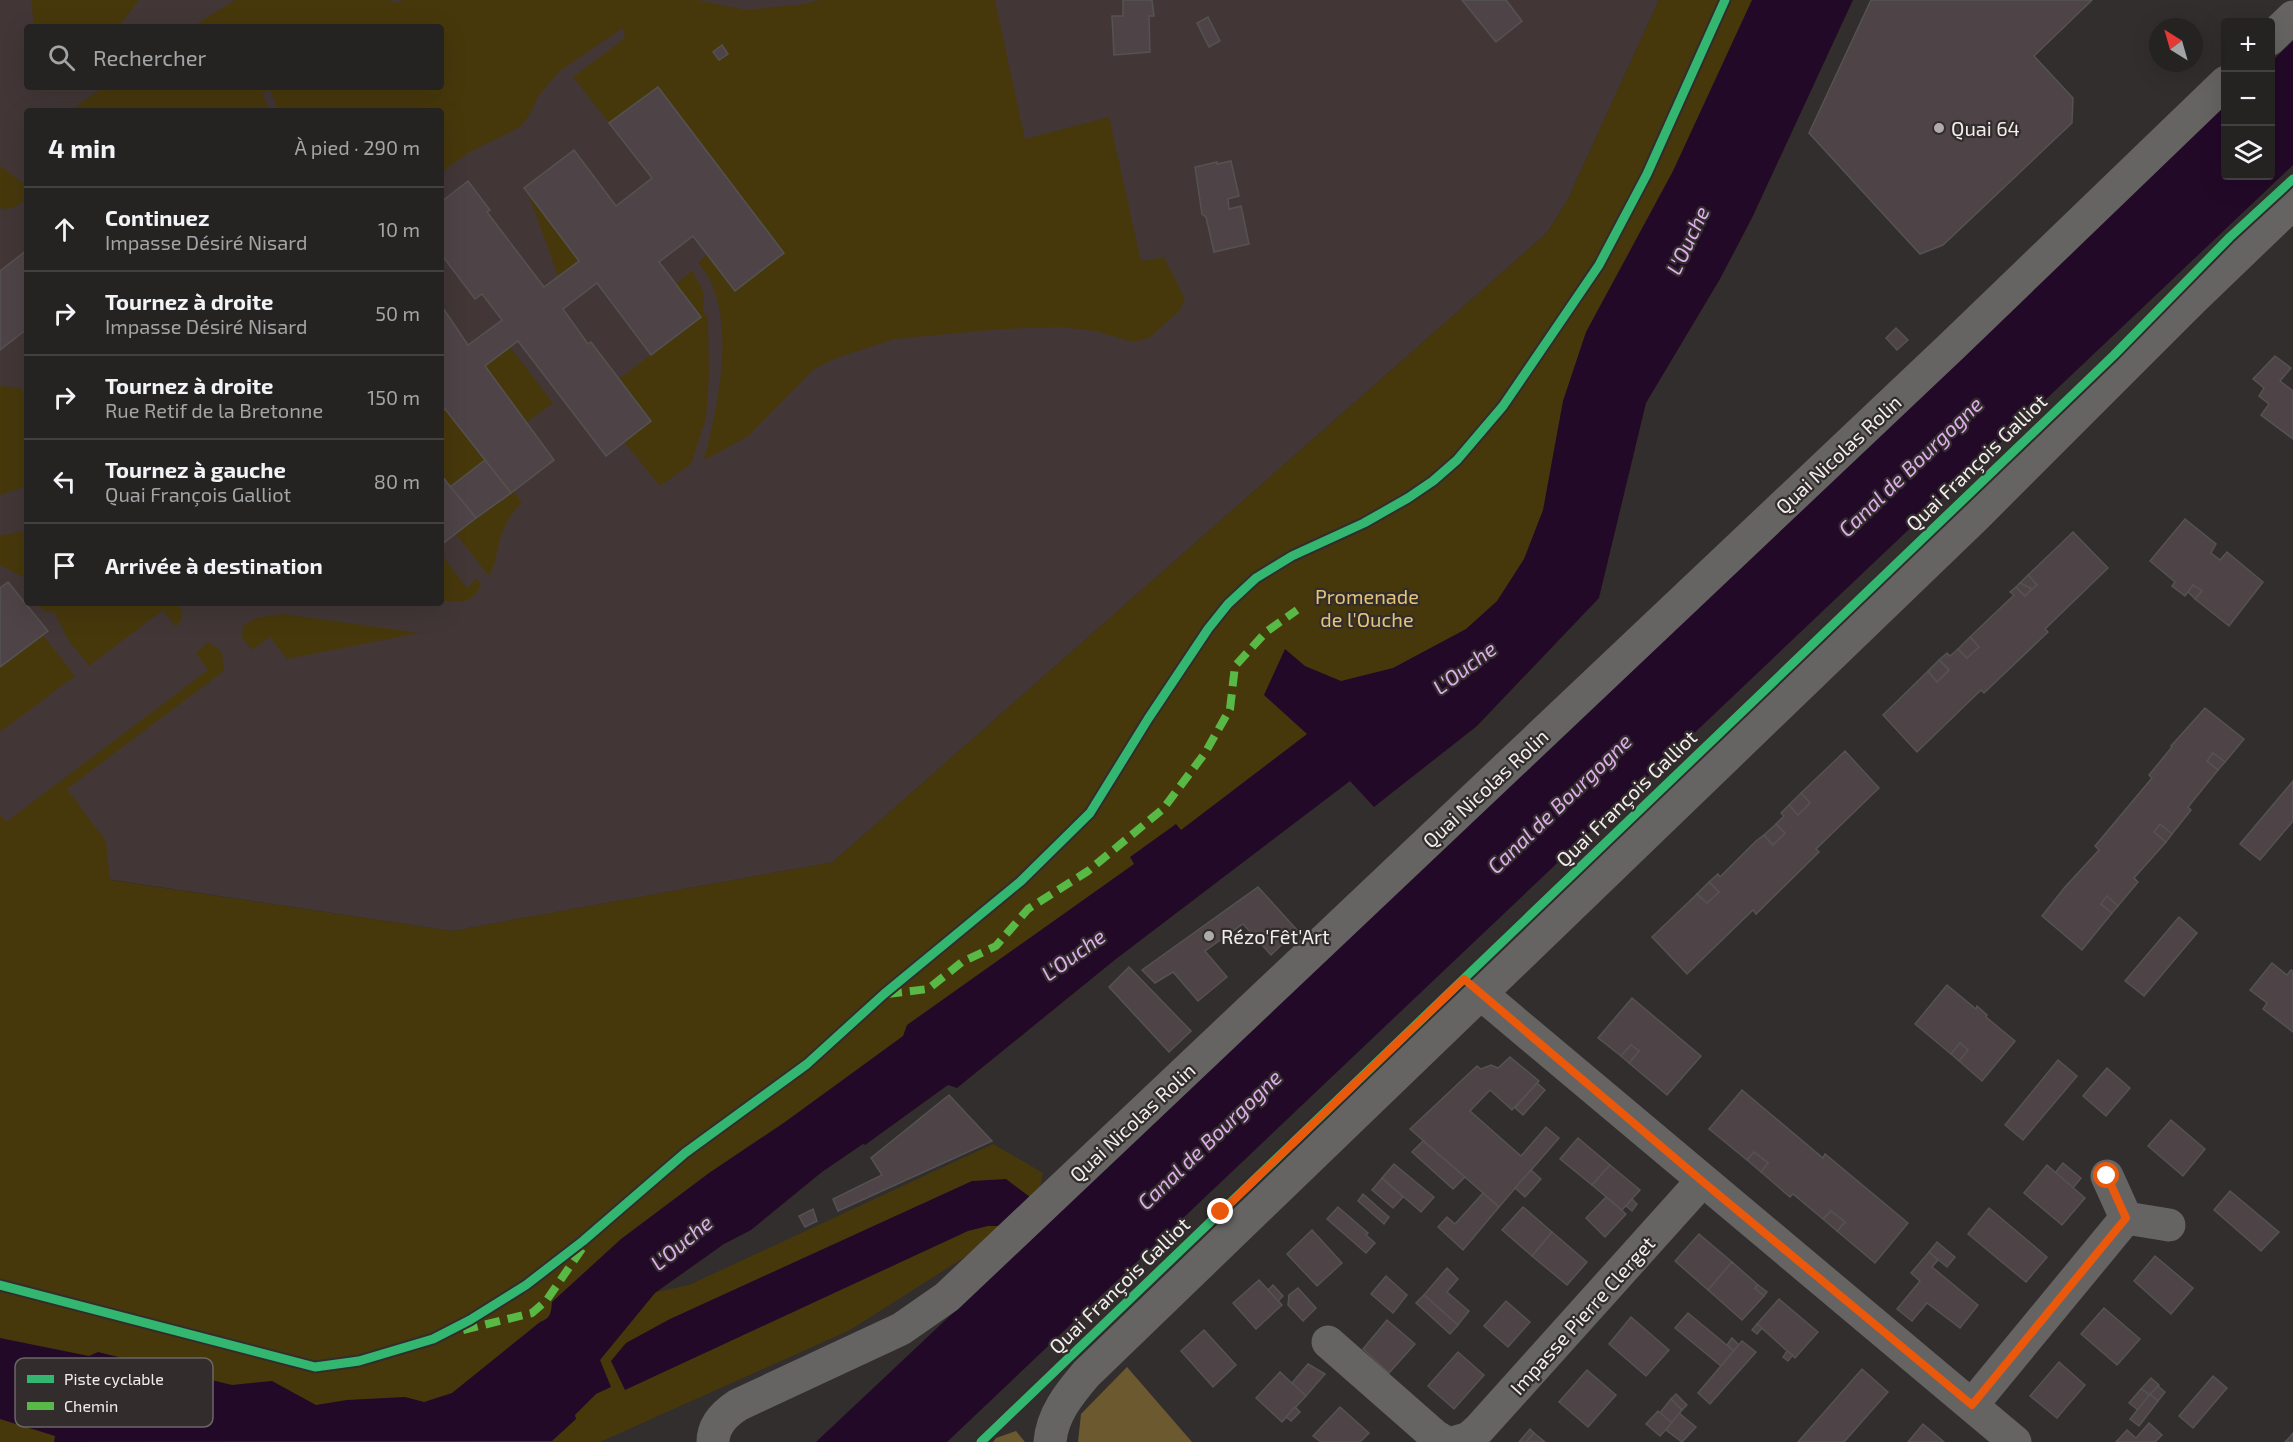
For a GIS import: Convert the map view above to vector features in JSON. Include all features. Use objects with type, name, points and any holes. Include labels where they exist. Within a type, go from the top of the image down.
[{"type":"street","points":[[2275,35],[2293,17]]},
{"type":"street","name":"Quai Nicolas Rolin","points":[[713,1442],[715,1428],[728,1412],[753,1397],[901,1329],[947,1297],[1952,346],[2221,87]]},
{"type":"street","name":"Quai François Galliot","points":[[1050,1442],[1051,1430],[1067,1396],[1086,1374],[1977,515],[2184,308],[2293,203]]},
{"type":"street","points":[[1480,993],[2015,1442]]},
{"type":"street","points":[[2107,1176],[2126,1218]]},
{"type":"street","name":"Impasse Pierre Clerget","points":[[1456,1442],[1469,1438],[1479,1429],[1702,1181]]},
{"type":"street","points":[[1972,1405],[2126,1218]]},
{"type":"street","points":[[2126,1218],[2169,1225]]},
{"type":"street","points":[[1328,1342],[1435,1436],[1445,1442]]},
{"type":"shaded area","points":[[0,0],[1659,0],[1567,201],[1547,233],[833,862],[452,931],[0,863]]},
{"type":"shaded area","points":[[1127,1367],[1192,1442],[1078,1442],[1081,1414]]},
{"type":"shaded area","points":[[1016,1431],[1025,1442],[993,1442],[996,1438]]},
{"type":"green space","points":[[31,0],[139,0],[120,24],[34,24]]},
{"type":"green space","points":[[235,0],[390,0],[394,3],[403,0],[697,0],[746,10],[804,4],[819,0],[995,0],[1025,139],[1109,117],[1141,261],[1164,257],[1185,299],[1180,310],[1149,338],[1133,342],[1095,331],[1061,327],[1002,329],[895,339],[839,357],[814,369],[747,437],[704,460],[719,386],[722,331],[719,305],[711,282],[698,263],[707,255],[735,291],[784,253],[658,87],[609,123],[573,77],[625,38],[623,28],[561,70],[538,96],[531,113],[520,127],[468,153],[444,171],[444,108],[278,108],[270,90],[444,90],[444,24],[197,24]]},
{"type":"green space","name":"Promenade de l'Ouche","points":[[1659,0],[1853,0],[1752,218],[1720,279],[1646,403],[1599,598],[1477,726],[1374,807],[1350,780],[1116,959],[957,1088],[948,1085],[865,1145],[863,1144],[822,1172],[751,1230],[724,1244],[657,1292],[689,1285],[993,1144],[1043,1173],[1038,1197],[998,1236],[850,1330],[600,1442],[0,1442],[0,815],[6,822],[208,670],[196,653],[208,642],[222,652],[224,671],[67,789],[106,841],[110,880],[452,931],[833,862],[1547,233],[1567,201]]},
{"type":"green space","points":[[100,90],[270,90],[262,92],[268,108],[74,108]]},
{"type":"green space","points":[[0,166],[24,184],[24,202],[11,208],[0,208]]},
{"type":"green space","points":[[528,193],[579,261],[558,276]]},
{"type":"green space","points":[[692,271],[704,292],[703,312],[708,317],[709,375],[706,418],[691,464],[660,486],[624,442],[651,421],[619,379],[700,317],[676,284]]},
{"type":"green space","points":[[510,347],[553,403],[527,422],[485,366]]},
{"type":"green space","points":[[0,386],[20,388],[24,393],[24,487],[0,495]]},
{"type":"green space","points":[[444,410],[485,460],[450,487],[444,479]]},
{"type":"green space","points":[[513,491],[522,502],[514,511],[500,538],[489,576],[456,534]]},
{"type":"green space","points":[[24,531],[24,577],[0,565],[0,536]]},
{"type":"green space","points":[[444,558],[467,588],[476,579],[480,582],[481,587],[472,597],[459,602],[444,600]]},
{"type":"green space","points":[[39,606],[178,606],[181,607],[182,618],[176,627],[163,610],[89,666],[69,641],[54,612],[42,610]]},
{"type":"green space","points":[[283,614],[419,633],[287,659],[270,637],[252,650],[242,638],[243,626],[248,623],[257,618]]},
{"type":"green space","points":[[43,635],[75,676],[0,732],[0,667]]},
{"type":"water","name":"L'Ouche","points":[[1752,0],[1853,0],[1752,218],[1720,279],[1646,403],[1599,598],[1477,726],[1374,807],[1350,781],[1116,959],[957,1088],[948,1085],[865,1145],[863,1144],[822,1172],[751,1230],[724,1244],[655,1293],[600,1360],[611,1387],[596,1394],[575,1415],[576,1419],[552,1441],[54,1442],[55,1436],[26,1427],[213,1427],[213,1380],[232,1385],[272,1381],[316,1405],[347,1400],[405,1397],[424,1402],[452,1393],[546,1319],[551,1312],[552,1302],[621,1239],[709,1173],[785,1122],[903,1036],[907,1025],[1134,864],[1130,857],[1176,824],[1181,830],[1307,734],[1264,695],[1285,649],[1305,666],[1341,681],[1393,668],[1466,629],[1497,601],[1524,559],[1543,510],[1563,401],[1586,332],[1673,171]]},
{"type":"water","name":"Canal de Bourgogne","points":[[2293,41],[2293,165],[947,1442],[816,1442],[1021,1249],[1006,1226],[988,1226],[968,1231],[625,1390],[611,1361],[626,1343],[670,1319],[972,1181],[1006,1179],[1034,1200],[2221,109],[2221,180],[2275,180],[2275,58]]},
{"type":"water","points":[[0,1338],[89,1356],[98,1352],[122,1358],[15,1358],[15,1424],[0,1419]]},
{"type":"building","points":[[1123,0],[1152,0],[1154,16],[1149,16],[1150,52],[1114,55],[1112,16],[1123,16]]},
{"type":"building","points":[[1462,0],[1506,0],[1522,21],[1496,42]]},
{"type":"building","name":"Quai 64","points":[[1871,0],[2092,0],[2034,56],[2073,98],[2072,123],[1943,245],[1920,254],[1809,133]]},
{"type":"building","points":[[1208,17],[1220,41],[1209,47],[1197,23]]},
{"type":"building","points":[[722,45],[728,54],[719,60],[713,52]]},
{"type":"building","points":[[658,87],[784,253],[735,291],[693,236],[659,262],[701,317],[651,355],[597,283],[563,309],[588,344],[591,342],[651,421],[606,456],[518,341],[485,366],[554,460],[511,493],[444,410],[444,309],[468,345],[502,320],[482,294],[475,299],[444,258],[444,200],[468,181],[490,210],[487,212],[544,287],[579,261],[524,188],[574,150],[616,206],[652,178],[609,123]]},
{"type":"building","points":[[1231,161],[1239,196],[1228,199],[1229,209],[1241,206],[1249,244],[1214,252],[1206,217],[1202,214],[1195,167]]},
{"type":"building","points":[[24,252],[24,331],[0,350],[0,271]]},
{"type":"building","points":[[1896,328],[1908,340],[1897,350],[1886,338]]},
{"type":"building","points":[[2275,356],[2291,368],[2280,381],[2293,391],[2293,439],[2261,415],[2269,404],[2259,396],[2264,388],[2253,379]]},
{"type":"building","points":[[485,460],[511,493],[476,518],[450,487]]},
{"type":"building","points":[[444,479],[476,518],[444,543]]},
{"type":"building","points":[[2185,519],[2216,544],[2211,553],[2220,560],[2227,552],[2263,582],[2229,626],[2195,599],[2202,591],[2193,585],[2185,596],[2172,586],[2175,582],[2150,561]]},
{"type":"building","points":[[2073,532],[2108,568],[2045,629],[2048,632],[1984,693],[1981,690],[1917,752],[1883,715],[1928,671],[1937,682],[1949,670],[1939,660],[1947,653],[1950,656],[1958,649],[1967,658],[1979,647],[1970,637],[2014,595],[2010,592],[2016,587],[2025,596],[2037,585],[2028,575]]},
{"type":"building","points":[[2028,575],[2037,585],[2032,589],[2020,583]]},
{"type":"building","points":[[8,582],[24,602],[24,606],[28,606],[48,631],[0,667],[0,588]]},
{"type":"building","points":[[2020,583],[2032,589],[2025,596],[2016,587]]},
{"type":"building","points":[[2193,585],[2202,591],[2195,599],[2188,592]]},
{"type":"building","points":[[1970,637],[1979,647],[1967,658],[1958,649]]},
{"type":"building","points":[[1939,660],[1949,670],[1937,682],[1928,671]]},
{"type":"building","points":[[2205,708],[2244,739],[2225,762],[2213,753],[2207,761],[2218,770],[2188,807],[2191,810],[2172,834],[2160,824],[2154,832],[2166,842],[2134,878],[2138,882],[2118,906],[2107,896],[2101,904],[2112,913],[2082,950],[2042,916],[2099,850],[2095,846],[2152,778],[2149,775],[2171,746]]},
{"type":"building","points":[[1845,751],[1879,788],[1816,849],[1819,852],[1756,914],[1753,910],[1687,974],[1652,937],[1697,894],[1707,903],[1719,892],[1709,882],[1718,874],[1720,877],[1756,841],[1764,835],[1773,845],[1785,833],[1776,824],[1784,816],[1781,813],[1789,805],[1798,815],[1810,803],[1801,793]]},
{"type":"building","points":[[2213,753],[2225,762],[2218,770],[2207,761]]},
{"type":"building","points":[[2293,781],[2293,821],[2260,860],[2240,844]]},
{"type":"building","points":[[1801,793],[1810,803],[1798,815],[1789,805]]},
{"type":"building","points":[[1776,824],[1785,833],[1773,845],[1764,835]]},
{"type":"building","points":[[2160,824],[2172,834],[2166,842],[2154,832]]},
{"type":"building","points":[[1709,882],[1719,892],[1707,903],[1697,894]]},
{"type":"building","points":[[1258,887],[1297,930],[1271,955],[1243,924],[1205,951],[1227,977],[1198,1001],[1173,972],[1155,983],[1142,970]]},
{"type":"building","points":[[2107,896],[2118,906],[2112,913],[2101,904]]},
{"type":"building","points":[[2179,917],[2197,933],[2144,996],[2125,981]]},
{"type":"building","points":[[2272,963],[2287,975],[2291,970],[2293,971],[2293,1032],[2263,1009],[2267,1003],[2250,990]]},
{"type":"building","points":[[1129,967],[1191,1031],[1169,1052],[1109,987]]},
{"type":"building","points":[[1947,985],[1976,1009],[1977,1006],[1987,1015],[1986,1017],[2015,1041],[1982,1081],[1959,1061],[1968,1050],[1960,1043],[1951,1054],[1915,1024]]},
{"type":"building","points":[[1632,998],[1701,1056],[1667,1095],[1629,1063],[1639,1051],[1631,1045],[1621,1056],[1598,1038]]},
{"type":"building","points":[[1960,1043],[1968,1050],[1959,1061],[1951,1054]]},
{"type":"building","points":[[1631,1045],[1639,1051],[1629,1063],[1621,1056]]},
{"type":"building","points":[[1510,1057],[1539,1081],[1512,1110],[1490,1090],[1470,1111],[1521,1156],[1546,1127],[1559,1138],[1499,1207],[1410,1129],[1477,1066],[1481,1069],[1491,1065],[1498,1068]]},
{"type":"building","points":[[2058,1060],[2077,1076],[2023,1140],[2005,1125]]},
{"type":"building","points":[[2107,1068],[2130,1088],[2106,1116],[2083,1096]]},
{"type":"building","points":[[1537,1083],[1545,1090],[1523,1115],[1515,1108]]},
{"type":"building","points":[[1742,1090],[1823,1158],[1825,1154],[1908,1223],[1875,1263],[1837,1231],[1845,1222],[1831,1211],[1823,1219],[1793,1194],[1790,1197],[1761,1172],[1768,1163],[1754,1152],[1747,1160],[1709,1129]]},
{"type":"building","points":[[949,1095],[992,1141],[838,1211],[833,1199],[882,1175],[871,1158]]},
{"type":"building","points":[[2171,1120],[2205,1149],[2183,1176],[2148,1146]]},
{"type":"building","points":[[1578,1138],[1610,1165],[1592,1185],[1560,1159]]},
{"type":"building","points":[[1423,1141],[1465,1177],[1453,1189],[1412,1152]]},
{"type":"building","points":[[1754,1152],[1768,1163],[1761,1172],[1747,1160]]},
{"type":"building","points":[[2063,1163],[2081,1178],[2073,1188],[2055,1173]]},
{"type":"building","points":[[1394,1164],[1434,1197],[1421,1212],[1382,1178]]},
{"type":"building","points":[[1610,1165],[1640,1190],[1622,1210],[1592,1185]]},
{"type":"building","points":[[2047,1165],[2085,1198],[2062,1225],[2024,1193]]},
{"type":"building","points":[[1531,1170],[1541,1179],[1525,1197],[1515,1188]]},
{"type":"building","points":[[1382,1178],[1403,1197],[1393,1208],[1372,1190]]},
{"type":"building","points":[[2230,1191],[2279,1232],[2261,1251],[2214,1210]]},
{"type":"building","points":[[1483,1193],[1499,1207],[1463,1250],[1438,1227],[1447,1217],[1455,1224]]},
{"type":"building","points":[[1363,1194],[1389,1217],[1384,1224],[1358,1201]]},
{"type":"building","points":[[1606,1197],[1626,1214],[1605,1237],[1586,1218]]},
{"type":"building","points":[[1632,1199],[1637,1204],[1632,1211],[1626,1206]]},
{"type":"building","points":[[1338,1207],[1368,1233],[1366,1235],[1375,1243],[1366,1253],[1327,1219]]},
{"type":"building","points":[[1523,1207],[1552,1232],[1532,1256],[1502,1230]]},
{"type":"building","points":[[1989,1208],[2047,1257],[2026,1282],[1968,1234]]},
{"type":"building","points":[[813,1209],[817,1221],[805,1227],[799,1216]]},
{"type":"building","points":[[1831,1211],[1845,1222],[1837,1231],[1823,1219]]},
{"type":"building","points":[[1312,1230],[1342,1263],[1317,1286],[1287,1254]]},
{"type":"building","points":[[1552,1232],[1587,1262],[1567,1285],[1532,1256]]},
{"type":"building","points":[[1699,1234],[1732,1262],[1708,1290],[1675,1261]]},
{"type":"building","points":[[1937,1242],[1955,1257],[1947,1267],[1929,1252]]},
{"type":"building","points":[[1929,1252],[1938,1260],[1932,1267],[1978,1305],[1960,1328],[1927,1303],[1912,1321],[1897,1309],[1920,1281],[1911,1273]]},
{"type":"building","points":[[2155,1256],[2193,1288],[2171,1314],[2134,1281]]},
{"type":"building","points":[[1732,1262],[1758,1285],[1755,1288],[1764,1296],[1742,1320],[1708,1290]]},
{"type":"building","points":[[1447,1268],[1458,1279],[1447,1292],[1469,1311],[1458,1325],[1424,1295]]},
{"type":"building","points":[[1386,1276],[1407,1295],[1393,1313],[1371,1294]]},
{"type":"building","points":[[1259,1280],[1282,1305],[1256,1329],[1233,1303]]},
{"type":"building","points":[[1273,1285],[1283,1296],[1278,1301],[1268,1290]]},
{"type":"building","points":[[1758,1285],[1767,1292],[1764,1296],[1755,1288]]},
{"type":"building","points":[[1298,1288],[1316,1308],[1303,1321],[1288,1305],[1289,1295]]},
{"type":"building","points":[[1424,1295],[1458,1325],[1450,1334],[1416,1303]]},
{"type":"building","points":[[1779,1299],[1818,1332],[1795,1358],[1757,1324]]},
{"type":"building","points":[[1506,1301],[1530,1322],[1508,1347],[1484,1326]]},
{"type":"building","points":[[2104,1308],[2140,1339],[2117,1365],[2081,1334]]},
{"type":"building","points":[[1688,1313],[1734,1351],[1721,1366],[1675,1328]]},
{"type":"building","points":[[1631,1317],[1669,1350],[1646,1376],[1609,1344]]},
{"type":"building","points":[[1387,1320],[1415,1344],[1389,1373],[1363,1349]]},
{"type":"building","points":[[1757,1324],[1762,1328],[1757,1334],[1752,1330]]},
{"type":"building","points":[[1204,1330],[1236,1365],[1213,1387],[1181,1351]]},
{"type":"building","points":[[1732,1338],[1739,1345],[1734,1351],[1727,1345]]},
{"type":"building","points":[[1742,1341],[1756,1352],[1710,1404],[1698,1393]]},
{"type":"building","points":[[1787,1351],[1793,1355],[1788,1361],[1783,1357]]},
{"type":"building","points":[[1458,1352],[1484,1375],[1454,1409],[1428,1386]]},
{"type":"building","points":[[2059,1362],[2085,1385],[2057,1418],[2030,1396]]},
{"type":"building","points":[[1308,1364],[1325,1374],[1306,1396],[1292,1383]]},
{"type":"building","points":[[1862,1369],[1888,1392],[1844,1442],[1798,1442]]},
{"type":"building","points":[[1587,1370],[1616,1395],[1588,1427],[1559,1402]]},
{"type":"building","points":[[1280,1372],[1306,1396],[1282,1422],[1256,1398]]},
{"type":"building","points":[[2213,1376],[2227,1388],[2193,1428],[2179,1416]]},
{"type":"building","points":[[2151,1378],[2159,1385],[2150,1395],[2141,1389]]},
{"type":"building","points":[[2158,1386],[2165,1392],[2158,1401],[2150,1394]]},
{"type":"building","points":[[2141,1389],[2150,1395],[2138,1410],[2129,1403]]},
{"type":"building","points":[[1676,1394],[1687,1405],[1682,1410],[1671,1399]]},
{"type":"building","points":[[2150,1394],[2158,1401],[2139,1426],[2130,1419]]},
{"type":"building","points":[[1671,1399],[1682,1410],[1672,1423],[1660,1413]]},
{"type":"building","points":[[1295,1407],[1300,1412],[1291,1421],[1286,1417]]},
{"type":"building","points":[[1340,1407],[1369,1433],[1360,1442],[1321,1442],[1313,1436]]},
{"type":"building","points":[[1658,1411],[1672,1423],[1660,1436],[1646,1424]]},
{"type":"building","points":[[1679,1413],[1696,1427],[1682,1442],[1666,1430]]},
{"type":"building","points":[[2149,1423],[2162,1435],[2155,1442],[2116,1442],[2127,1430],[2136,1438]]},
{"type":"building","points":[[1923,1424],[1944,1442],[1908,1442]]},
{"type":"building","points":[[1530,1429],[1534,1433],[1526,1442],[1519,1442]]},
{"type":"building","points":[[1534,1433],[1545,1442],[1526,1442]]},
{"type":"building","points":[[2293,1433],[2293,1442],[2285,1442],[2290,1437]]},
{"type":"marked path","points":[[887,994],[928,989],[962,962],[996,946],[1028,909],[1088,871],[1163,809],[1205,753],[1230,709],[1235,666],[1266,632],[1297,610]]},
{"type":"marked path","points":[[463,1330],[532,1313],[546,1301],[584,1246]]},
{"type":"cycle path","points":[[0,1285],[315,1367],[359,1361],[433,1339],[470,1320],[526,1285],[583,1241],[685,1153],[807,1064],[884,994],[1021,881],[1090,813],[1148,719],[1208,629],[1228,604],[1256,578],[1292,556],[1364,523],[1408,498],[1433,481],[1457,460],[1503,406],[1599,265],[1647,174],[1725,0]]},
{"type":"cycle path","points":[[981,1442],[2114,355],[2230,237],[2293,179]]},
{"type":"place","name":"Quai 64","points":[[1939,128]]},
{"type":"place","name":"Rézo'Fêt'Art","points":[[1209,936]]},
{"type":"route","points":[[1221,1212],[1464,979],[1702,1181],[1972,1405],[2126,1218],[2107,1176]]}]
